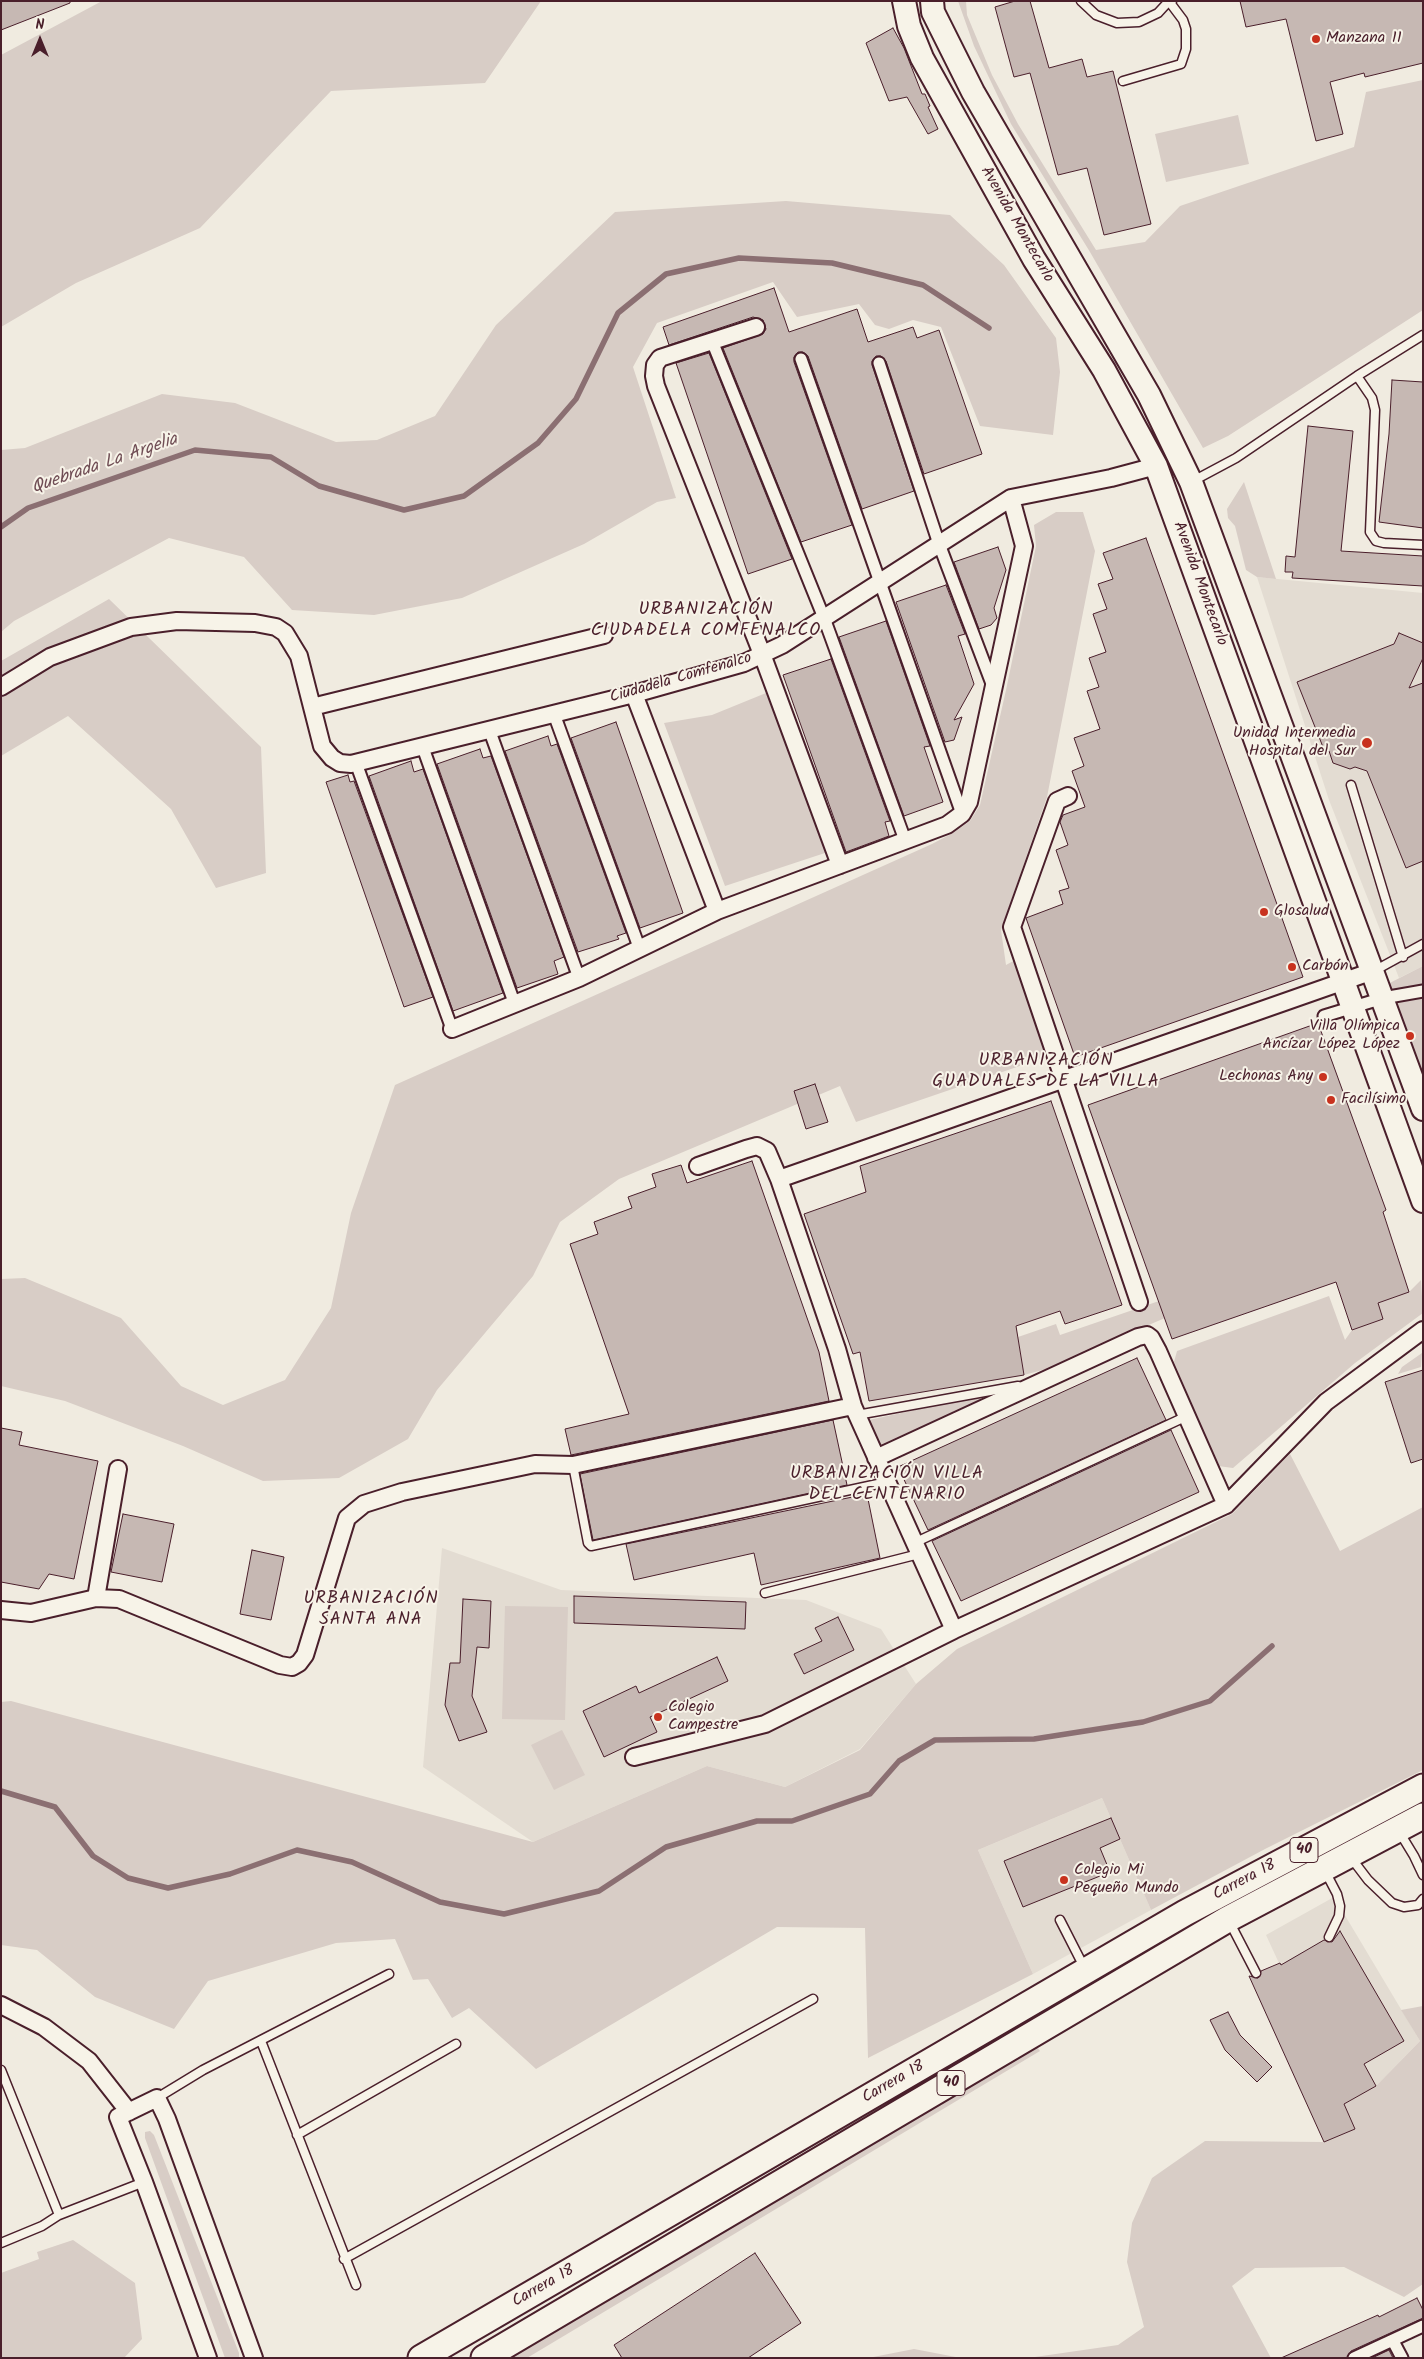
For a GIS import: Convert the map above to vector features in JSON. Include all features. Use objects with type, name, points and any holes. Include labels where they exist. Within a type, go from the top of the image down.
[{"type":"main road","name":"Avenida Montecarlo","points":[[904,1],[909,26],[922,58],[1034,259],[1104,370],[1156,466],[1351,1008],[1423,1201]]},
{"type":"main road","name":"Avenida Montecarlo","points":[[932,1],[933,12],[973,92],[1149,395],[1191,482],[1374,971],[1423,1109]]},
{"type":"main road","name":"Carrera 18","points":[[421,2358],[1185,1913],[1423,1787]]},
{"type":"main road","name":"Carrera 18","points":[[484,2358],[1228,1919],[1423,1816]]},
{"type":"street","points":[[756,327],[660,358],[655,364],[654,376],[656,386],[762,654],[840,865]]},
{"type":"street","points":[[712,342],[824,618],[906,840]]},
{"type":"street","points":[[801,359],[962,814]]},
{"type":"street","points":[[879,363],[939,544],[994,689]]},
{"type":"street","name":"Ciudadela Comfenalco","points":[[312,707],[322,746],[332,758],[340,763],[356,763],[422,745],[634,694],[744,663],[782,645],[1011,498],[1111,478],[1156,466]]},
{"type":"street","points":[[356,763],[452,1029],[515,1005],[579,978],[717,911],[947,825],[962,814],[970,802],[1024,546],[1011,498]]},
{"type":"street","points":[[1,687],[50,658],[131,627],[177,621],[255,622],[276,627],[285,633],[299,656],[312,707],[604,635]]},
{"type":"street","points":[[634,694],[717,911]]},
{"type":"street","points":[[554,714],[640,947]]},
{"type":"street","points":[[489,729],[579,978]]},
{"type":"street","points":[[422,745],[515,1005]]},
{"type":"street","points":[[1068,796],[1057,801],[1012,927],[1062,1081],[1139,1302]]},
{"type":"street","points":[[779,1179],[1343,984],[1374,971]]},
{"type":"street","points":[[1324,1016],[1383,998],[1423,991]]},
{"type":"street","points":[[698,1166],[746,1148],[762,1147],[767,1151],[779,1179],[837,1348],[855,1410],[954,1630]]},
{"type":"street","points":[[634,1757],[765,1724],[954,1630],[1226,1505],[1326,1402],[1423,1330]]},
{"type":"street","points":[[876,1458],[1138,1337],[1147,1335],[1151,1338],[1158,1351],[1185,1417],[1226,1505]]},
{"type":"street","points":[[1,1610],[31,1613],[96,1598],[119,1600],[280,1665],[292,1667],[299,1663],[305,1655],[347,1518],[358,1507],[402,1492],[535,1464],[573,1466],[855,1410]]},
{"type":"street","points":[[96,1598],[118,1469]]},
{"type":"street","points":[[4,2008],[44,2027],[89,2061],[129,2112]]},
{"type":"street","points":[[208,2358],[144,2182],[118,2117],[157,2098],[167,2119],[254,2358]]},
{"type":"street","points":[[1354,2358],[1423,2326]]},
{"type":"street","points":[[1393,2341],[1402,2358]]},
{"type":"lane","points":[[1081,1],[1096,16],[1117,23],[1139,22],[1158,13],[1171,1],[1171,4],[1183,20],[1186,29],[1186,50],[1181,64],[1123,81]]},
{"type":"lane","points":[[1191,482],[1236,458],[1357,376],[1423,335]]},
{"type":"lane","points":[[1357,376],[1372,398],[1375,410],[1370,532],[1376,541],[1384,543],[1423,545]]},
{"type":"lane","points":[[1351,785],[1403,956]]},
{"type":"lane","points":[[1374,971],[1423,944]]},
{"type":"lane","points":[[855,1410],[1042,1382]]},
{"type":"lane","points":[[765,1593],[916,1548],[1185,1417]]},
{"type":"lane","points":[[573,1466],[590,1546],[887,1482]]},
{"type":"lane","points":[[1398,1830],[1423,1875]]},
{"type":"lane","points":[[1349,1855],[1368,1880],[1392,1903],[1404,1907],[1418,1905],[1423,1899]]},
{"type":"lane","points":[[1324,1869],[1337,1894],[1340,1906],[1339,1916],[1329,1937]]},
{"type":"lane","points":[[1228,1919],[1256,1973]]},
{"type":"lane","points":[[1060,1920],[1086,1971]]},
{"type":"lane","points":[[157,2098],[203,2070],[389,1974]]},
{"type":"lane","points":[[344,2259],[813,1999]]},
{"type":"lane","points":[[261,2041],[344,2259],[356,2285]]},
{"type":"lane","points":[[296,2135],[456,2044]]},
{"type":"lane","points":[[1,2070],[59,2215]]},
{"type":"lane","points":[[1,2243],[42,2226],[59,2215],[144,2182]]},
{"type":"shaded area","points":[[102,1],[541,1],[485,83],[331,91],[200,228],[76,283],[1,327],[1,55]]},
{"type":"shaded area","points":[[958,1],[966,1],[967,15],[992,75],[1018,124],[1096,250],[1145,242],[1180,206],[1354,147],[1366,92],[1423,80],[1423,310],[1228,436],[1203,448],[1090,252],[1011,124],[974,46]]},
{"type":"shaded area","points":[[1238,115],[1249,164],[1166,182],[1155,134]]},
{"type":"shaded area","points":[[786,201],[950,215],[1004,265],[1056,338],[1060,372],[1053,435],[980,426],[941,327],[913,320],[889,329],[875,325],[859,304],[797,317],[773,282],[657,323],[633,367],[676,498],[657,502],[584,544],[462,598],[374,615],[292,610],[244,557],[169,538],[14,621],[1,632],[1,450],[25,448],[162,394],[235,403],[336,442],[377,440],[435,416],[496,325],[615,212]]},
{"type":"shaded area","points":[[1244,482],[1276,579],[1257,577],[1246,570],[1235,526],[1228,518],[1227,509]]},
{"type":"shaded area","points":[[1056,512],[1083,512],[1095,551],[1047,797],[1001,930],[1006,965],[1017,959],[1049,1056],[856,1122],[840,1086],[619,1179],[560,1222],[533,1276],[437,1390],[408,1439],[339,1478],[263,1481],[183,1446],[65,1401],[1,1386],[1,1279],[25,1278],[121,1318],[181,1386],[223,1405],[285,1380],[331,1308],[351,1213],[395,1085],[932,844],[970,821],[980,805],[1006,690],[1036,546],[1034,525]]},
{"type":"shaded area","name":"Unidad Intermedia Hospital del Sur","points":[[1257,577],[1423,593],[1423,966],[1399,978],[1329,800]]},
{"type":"shaded area","points":[[109,599],[261,747],[266,873],[216,888],[171,809],[68,716],[1,756],[1,661]]},
{"type":"shaded area","points":[[766,693],[831,851],[725,886],[664,723],[712,715]]},
{"type":"shaded area","name":"Villa Olímpica Ancízar López López","points":[[1423,966],[1423,1109],[1380,988]]},
{"type":"shaded area","points":[[1421,1280],[1423,1313],[1355,1363],[1233,1468],[1218,1466],[1174,1362],[1177,1351],[1329,1296],[1345,1340],[1352,1330],[1383,1319],[1378,1303],[1409,1292]]},
{"type":"shaded area","points":[[1159,1301],[1165,1318],[1046,1369],[1024,1375],[1018,1337],[1056,1324],[1060,1335]]},
{"type":"shaded area","points":[[1422,1353],[1421,1367],[1398,1374],[1402,1367]]},
{"type":"shaded area","points":[[980,1396],[982,1400],[880,1445],[869,1420]]},
{"type":"shaded area","points":[[1290,1454],[1340,1551],[1423,1507],[1423,1770],[1265,1849],[1151,1910],[1102,1798],[978,1850],[1033,1974],[868,2058],[865,1928],[777,1927],[536,2069],[469,2008],[452,2018],[428,1979],[413,1980],[395,1939],[336,1943],[208,1981],[174,2029],[95,1997],[37,1950],[1,1945],[1,1702],[11,1701],[533,1842],[707,1766],[785,1787],[860,1750],[916,1684],[957,1649],[1232,1514]]},
{"type":"shaded area","name":"Colegio Campestre","points":[[442,1548],[561,1590],[806,1600],[881,1629],[916,1684],[860,1749],[785,1787],[707,1766],[533,1842],[423,1767]]},
{"type":"shaded area","points":[[505,1606],[568,1607],[565,1720],[502,1719]]},
{"type":"shaded area","points":[[562,1730],[585,1775],[554,1790],[531,1745]]},
{"type":"shaded area","name":"Colegio Mi Pequeño Mundo","points":[[1102,1798],[1151,1910],[1033,1974],[978,1850]]},
{"type":"shaded area","points":[[1334,1897],[1420,2041],[1376,2086],[1344,2104],[1266,1935]]},
{"type":"shaded area","points":[[1423,2006],[1423,2284],[1404,2297],[1344,2267],[1255,2268],[1232,2286],[1271,2358],[1028,2358],[1118,2345],[1144,2327],[1127,2262],[1132,2223],[1152,2178],[1205,2141],[1324,2142],[1355,2129],[1344,2104],[1376,2086],[1420,2041],[1401,2010]]},
{"type":"shaded area","points":[[1037,2047],[1040,2051],[527,2358],[505,2358]]},
{"type":"shaded area","points":[[150,2131],[154,2135],[239,2353],[239,2358],[225,2358],[145,2138],[145,2132]]},
{"type":"shaded area","points":[[73,2240],[135,2283],[142,2339],[124,2358],[1,2358],[1,2273],[39,2259],[37,2252]]},
{"type":"shaded area","points":[[914,2349],[961,2358],[868,2358]]},
{"type":"building","points":[[1,1],[70,1],[70,3],[1,30]]},
{"type":"building","points":[[1015,1],[1030,1],[1049,68],[1082,59],[1087,77],[1113,71],[1151,224],[1104,235],[1087,168],[1058,175],[1030,73],[1014,77],[995,7]]},
{"type":"building","points":[[1240,1],[1423,1],[1423,63],[1365,77],[1364,73],[1330,82],[1343,134],[1316,141],[1286,19],[1246,27]]},
{"type":"building","points":[[893,28],[904,48],[922,94],[925,94],[930,106],[928,107],[938,129],[928,134],[907,97],[889,101],[866,43]]},
{"type":"building","points":[[774,288],[789,332],[857,309],[868,342],[913,327],[917,338],[939,330],[982,454],[924,474],[886,361],[881,356],[876,356],[872,361],[872,365],[914,491],[862,509],[808,356],[803,352],[798,352],[794,357],[794,362],[852,525],[801,542],[723,348],[763,334],[766,329],[763,320],[753,317],[669,345],[663,327]]},
{"type":"building","points":[[709,353],[792,559],[748,574],[676,363]]},
{"type":"building","points":[[1392,380],[1423,382],[1423,528],[1379,522],[1389,434]]},
{"type":"building","points":[[1308,426],[1353,431],[1341,551],[1423,556],[1423,586],[1292,578],[1293,572],[1285,572],[1286,556],[1295,557]]},
{"type":"building","points":[[1146,538],[1303,977],[1075,1057],[1026,918],[1063,904],[1059,891],[1069,888],[1056,850],[1068,845],[1060,822],[1063,815],[1085,807],[1072,771],[1084,766],[1074,738],[1100,729],[1087,691],[1099,687],[1089,658],[1106,652],[1093,614],[1107,609],[1098,584],[1113,579],[1103,553]]},
{"type":"building","points":[[998,547],[1006,570],[994,608],[997,618],[991,625],[979,629],[954,562]]},
{"type":"building","points":[[946,585],[965,634],[958,636],[974,684],[954,720],[962,717],[954,740],[945,742],[896,602]]},
{"type":"building","points":[[886,621],[930,746],[924,747],[943,802],[904,816],[839,637]]},
{"type":"building","points":[[1399,633],[1423,643],[1423,658],[1409,688],[1423,683],[1423,861],[1406,868],[1367,771],[1355,767],[1350,769],[1333,763],[1329,751],[1325,752],[1297,682],[1394,644]]},
{"type":"building","points":[[831,659],[890,821],[885,822],[889,836],[846,852],[783,675]]},
{"type":"building","points":[[616,722],[683,913],[640,928],[571,738]]},
{"type":"building","points":[[548,736],[551,746],[557,744],[626,933],[617,936],[619,939],[578,952],[505,751]]},
{"type":"building","points":[[480,749],[483,758],[491,756],[564,957],[554,961],[558,974],[517,988],[437,764]]},
{"type":"building","points":[[411,761],[414,772],[423,769],[503,993],[453,1011],[369,776]]},
{"type":"building","points":[[348,775],[350,782],[354,781],[433,997],[404,1007],[326,782]]},
{"type":"building","points":[[1318,1023],[1386,1210],[1383,1212],[1409,1292],[1378,1303],[1383,1319],[1352,1330],[1336,1282],[1172,1339],[1088,1105]]},
{"type":"building","points":[[815,1084],[828,1122],[806,1129],[794,1091]]},
{"type":"building","points":[[1051,1101],[1122,1305],[1065,1324],[1060,1311],[1016,1326],[1024,1375],[869,1401],[860,1352],[853,1354],[804,1214],[866,1192],[860,1166]]},
{"type":"building","points":[[752,1161],[819,1352],[829,1401],[571,1455],[565,1429],[629,1414],[570,1244],[598,1234],[594,1222],[632,1208],[628,1197],[656,1187],[652,1174],[681,1165],[687,1183]]},
{"type":"building","points":[[1137,1358],[1166,1420],[928,1530],[898,1467]]},
{"type":"building","points":[[1423,1370],[1423,1459],[1411,1463],[1385,1382]]},
{"type":"building","points":[[833,1420],[847,1485],[593,1540],[580,1474]]},
{"type":"building","points":[[1,1428],[22,1432],[19,1445],[98,1461],[74,1579],[49,1574],[39,1589],[1,1582]]},
{"type":"building","points":[[1171,1430],[1199,1492],[961,1601],[932,1541]]},
{"type":"building","points":[[867,1494],[880,1558],[761,1585],[754,1553],[634,1580],[626,1544]]},
{"type":"building","points":[[123,1514],[174,1524],[162,1582],[111,1572]]},
{"type":"building","points":[[252,1550],[284,1557],[271,1620],[240,1614]]},
{"type":"building","points":[[574,1596],[746,1602],[745,1629],[574,1623]]},
{"type":"building","points":[[463,1599],[491,1601],[489,1648],[477,1647],[472,1696],[487,1732],[459,1741],[445,1705],[450,1663],[460,1663]]},
{"type":"building","points":[[838,1617],[854,1650],[804,1674],[794,1654],[822,1641],[815,1628]]},
{"type":"building","points":[[717,1657],[728,1681],[650,1717],[657,1732],[604,1757],[583,1711],[636,1686],[639,1693]]},
{"type":"building","points":[[1111,1818],[1120,1839],[1100,1848],[1110,1872],[1023,1907],[1004,1861]]},
{"type":"building","points":[[1340,1931],[1404,2041],[1364,2064],[1376,2086],[1344,2104],[1355,2129],[1324,2142],[1249,1976],[1258,1978],[1261,1971],[1280,1963],[1281,1965],[1324,1940],[1332,1942]]},
{"type":"building","points":[[1228,2012],[1240,2035],[1272,2067],[1257,2082],[1225,2050],[1210,2020]]},
{"type":"building","points":[[755,2253],[801,2323],[748,2358],[622,2358],[614,2345]]},
{"type":"building","points":[[1417,2298],[1423,2310],[1423,2318],[1351,2351],[1347,2358],[1281,2358],[1378,2315],[1379,2317]]},
{"type":"building","points":[[1389,2350],[1393,2358],[1372,2358]]},
{"type":"waterway","name":"Quebrada La Argelia","points":[[1,527],[28,508],[195,450],[271,457],[319,486],[404,510],[464,496],[538,443],[576,399],[618,313],[666,274],[739,258],[832,263],[923,285],[989,328]]},
{"type":"waterway","points":[[1,1791],[55,1807],[93,1856],[128,1878],[168,1888],[230,1874],[297,1850],[352,1862],[440,1902],[504,1914],[599,1891],[666,1847],[757,1821],[792,1821],[870,1794],[899,1761],[935,1740],[1034,1739],[1143,1722],[1210,1701],[1272,1646]]},
{"type":"place","name":"Manzana 11","points":[[1316,39]]},
{"type":"place","name":"Unidad Intermedia Hospital del Sur","points":[[1367,743]]},
{"type":"place","name":"Glosalud","points":[[1264,912]]},
{"type":"place","name":"Carbón","points":[[1292,967]]},
{"type":"place","name":"Villa Olímpica Ancízar López López","points":[[1410,1036]]},
{"type":"place","name":"Lechonas Any","points":[[1323,1077]]},
{"type":"place","name":"Facilísimo","points":[[1331,1100]]},
{"type":"place","name":"Colegio Campestre","points":[[658,1717]]},
{"type":"place","name":"Colegio Mi Pequeño Mundo","points":[[1064,1880]]},
{"type":"district","name":"URBANIZACIÓN CIUDADELA COMFENALCO","points":[[706,621]]},
{"type":"district","name":"URBANIZACIÓN GUADUALES DE LA VILLA","points":[[1046,1072]]},
{"type":"district","name":"URBANIZACIÓN VILLA DEL CENTENARIO","points":[[887,1485]]},
{"type":"district","name":"URBANIZACIÓN SANTA ANA","points":[[371,1610]]}]
